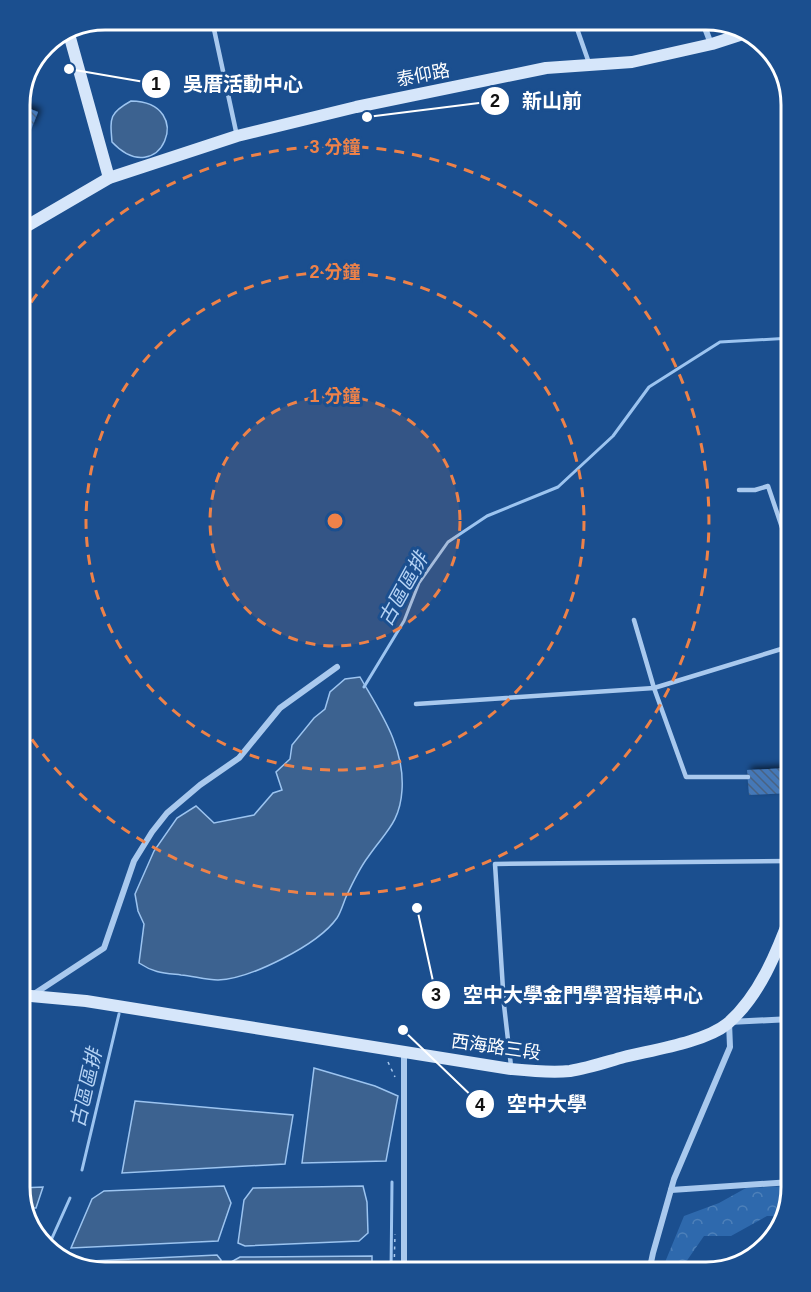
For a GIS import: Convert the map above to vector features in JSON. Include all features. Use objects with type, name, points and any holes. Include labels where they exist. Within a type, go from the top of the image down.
[{"type":"main road","name":"泰仰路","points":[[30,227],[109,178],[237,136],[356,107],[546,68],[632,62],[735,36]]},
{"type":"main road","points":[[70,39],[109,178]]},
{"type":"main road","name":"西海路三段","points":[[30,996],[86,1001],[511,1069],[550,1072],[573,1070],[695,1039],[720,1029],[729,1022],[755,990],[781,940]]},
{"type":"street","points":[[706,30],[712,44]]},
{"type":"street","points":[[30,993],[104,948],[134,861],[167,813],[200,785],[239,758],[280,708],[337,667]]},
{"type":"street","points":[[652,1262],[671,1190],[730,1047],[729,1022],[781,1020]]},
{"type":"street","points":[[404,1051],[404,1262]]},
{"type":"street","points":[[671,1190],[781,1183]]},
{"type":"lane","points":[[214,30],[237,136]]},
{"type":"lane","points":[[578,30],[590,65]]},
{"type":"lane","points":[[739,490],[755,490],[768,486],[781,523]]},
{"type":"lane","points":[[634,620],[654,688],[686,777],[748,777]]},
{"type":"lane","points":[[416,704],[654,688],[781,649]]},
{"type":"lane","points":[[511,1069],[504,1005],[495,864],[781,861]]},
{"type":"green space","points":[[781,1186],[775,1216],[767,1216],[731,1236],[704,1236],[686,1262],[665,1262],[684,1216],[719,1203],[746,1188]]},
{"type":"shaded area","points":[[131,101],[151,105],[163,115],[167,128],[165,141],[157,152],[145,157],[129,155],[112,142],[113,117],[118,109]]},
{"type":"shaded area","points":[[360,677],[390,730],[400,759],[401,801],[395,819],[359,872],[337,918],[315,939],[282,959],[232,978],[213,980],[164,973],[154,971],[139,963],[144,924],[138,911],[135,894],[154,851],[177,818],[196,806],[214,823],[254,815],[273,793],[282,790],[276,772],[290,759],[292,745],[314,718],[325,709],[330,692],[345,679]]},
{"type":"shaded area","points":[[314,1068],[375,1086],[398,1096],[386,1161],[302,1163]]},
{"type":"shaded area","points":[[135,1101],[293,1115],[285,1164],[122,1173]]},
{"type":"shaded area","points":[[224,1186],[231,1203],[218,1241],[71,1248],[92,1199],[104,1191]]},
{"type":"shaded area","points":[[363,1186],[367,1202],[368,1233],[359,1241],[245,1246],[238,1243],[244,1200],[253,1188]]},
{"type":"shaded area","points":[[43,1187],[36,1208],[33,1206],[30,1188]]},
{"type":"shaded area","points":[[217,1255],[221,1260],[221,1262],[90,1261]]},
{"type":"shaded area","points":[[372,1256],[372,1262],[231,1262],[240,1257]]},
{"type":"building","points":[[30,109],[38,112],[30,130]]},
{"type":"building","points":[[781,768],[781,793],[749,795],[747,770]]},
{"type":"waterway","name":"古區區排","points":[[364,687],[404,621],[419,583],[448,542],[487,516],[558,487],[613,436],[649,387],[720,342],[781,339]]},
{"type":"waterway","name":"古區區排","points":[[82,1170],[119,1014]]},
{"type":"waterway","points":[[391,1262],[392,1182]]},
{"type":"waterway","name":"古區區排","points":[[52,1239],[70,1198]]},
{"type":"place","name":"吳厝活動中心","points":[[69,69]]},
{"type":"place","name":"新山前","points":[[367,117]]},
{"type":"place","name":"空中大學金門學習指導中心","points":[[417,908]]},
{"type":"place","name":"空中大學","points":[[403,1030]]}]
